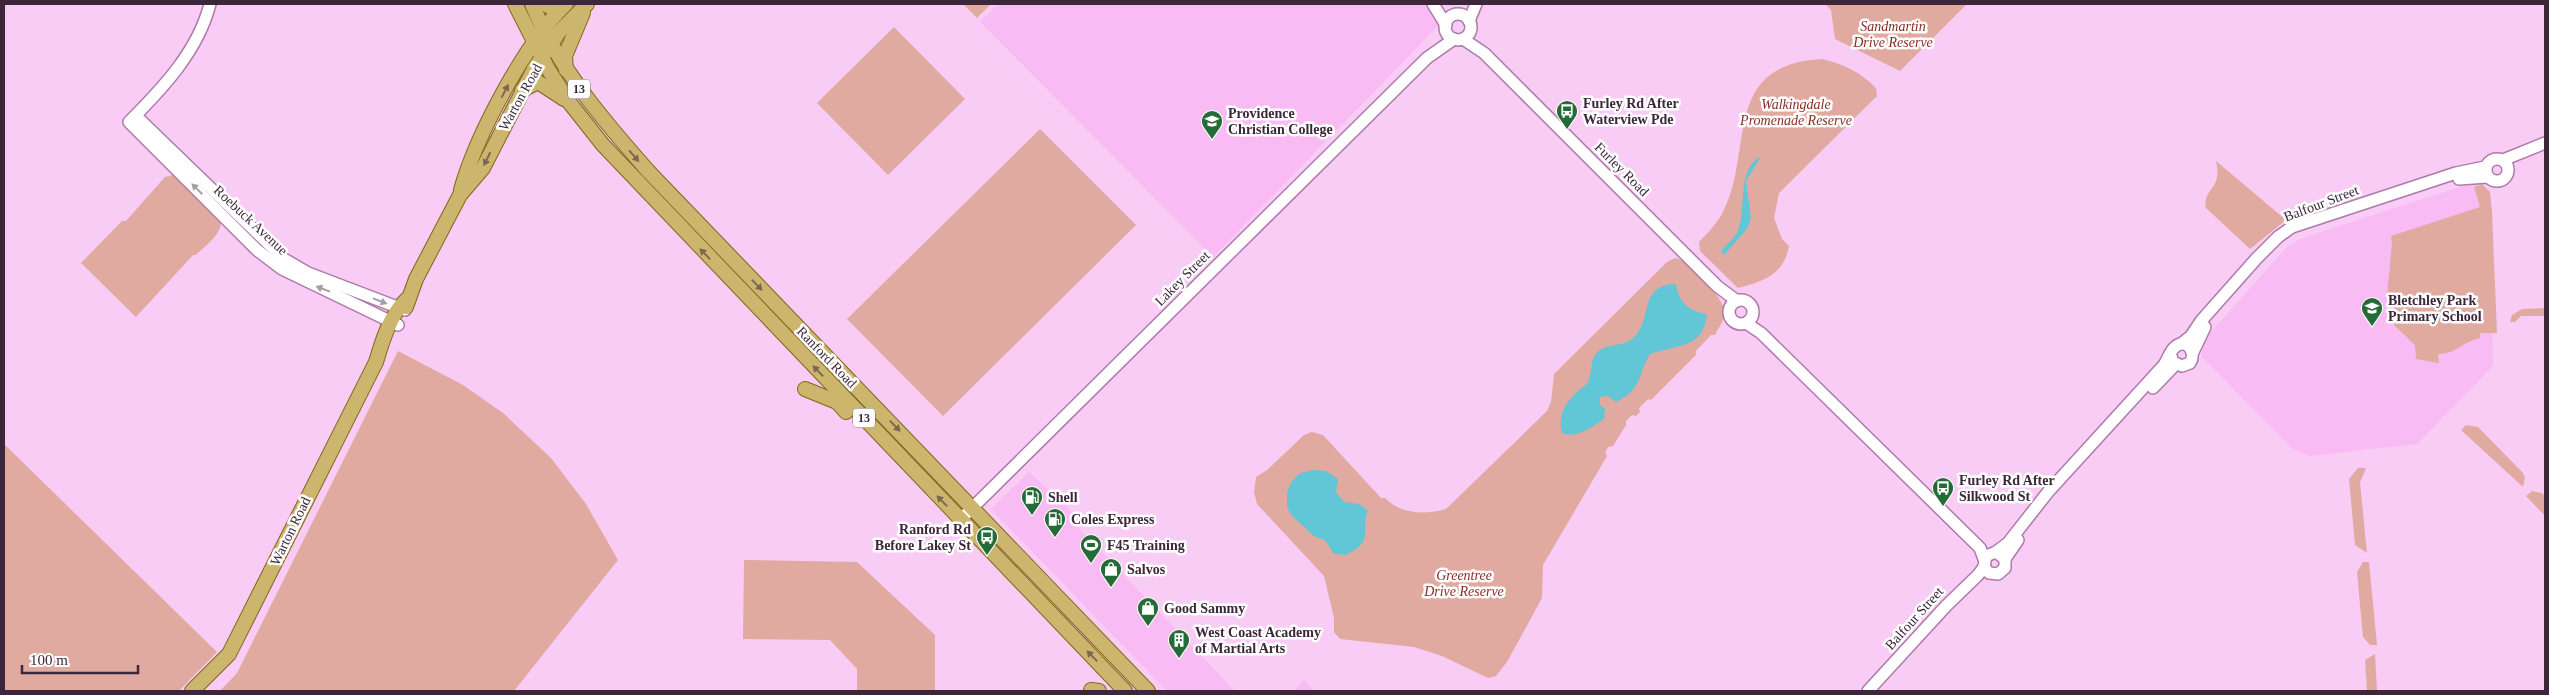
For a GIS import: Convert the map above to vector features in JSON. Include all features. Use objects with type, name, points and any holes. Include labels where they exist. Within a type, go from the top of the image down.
[{"type":"main road","name":"Ranford Road","points":[[516,4],[542,57],[569,102],[602,145],[1125,691]]},
{"type":"main road","name":"Ranford Road","points":[[532,4],[543,30],[566,70],[605,123],[650,174],[1148,691]]},
{"type":"main road","points":[[544,4],[550,7],[564,5]]},
{"type":"main road","name":"Warton Road","points":[[460,195],[482,168],[521,90],[542,57],[561,30],[587,4]]},
{"type":"main road","points":[[566,70],[565,56],[587,4]]},
{"type":"main road","name":"Warton Road","points":[[192,691],[228,654],[376,362],[390,344],[395,323],[460,195],[469,162],[519,66],[543,30],[564,5]]},
{"type":"main road","points":[[521,90],[538,82],[569,102]]},
{"type":"main road","points":[[650,174],[648,184],[674,212],[678,225]]},
{"type":"main road","points":[[805,389],[824,395],[837,402],[846,412],[867,422]]},
{"type":"street","name":"Roebuck Avenue","points":[[210,4],[205,23],[194,46],[167,82],[132,119],[292,269],[350,295],[395,323]]},
{"type":"street","points":[[1435,4],[1462,26]]},
{"type":"street","points":[[1435,4],[1446,27],[1462,26]]},
{"type":"street","name":"Lakey Street","points":[[1462,26],[1470,4]]},
{"type":"street","name":"Lakey Street","points":[[960,520],[1427,58],[1462,26],[1476,4]]},
{"type":"street","name":"Lakey Street","points":[[1427,58],[1446,27],[1449,18],[1462,26]]},
{"type":"street","name":"Furley Road","points":[[1462,26],[1484,54],[1717,286],[1733,305]]},
{"type":"street","name":"Balfour Street","points":[[2173,360],[2188,365],[2192,360],[2193,352],[2206,326],[2282,242],[2300,231],[2457,179],[2486,172],[2493,159],[2504,160],[2545,143]]},
{"type":"street","name":"Balfour Street","points":[[1868,691],[1894,666],[1992,561],[2048,492],[2082,459],[2173,360],[2175,347],[2191,336],[2201,321],[2278,237],[2292,227],[2456,173],[2486,172],[2498,181],[2504,178],[2511,166],[2545,150]]},
{"type":"street","points":[[2504,160],[2508,166],[2508,173]]},
{"type":"street","name":"Roebuck Avenue","points":[[350,295],[404,305]]},
{"type":"street","name":"Furley Road","points":[[1733,305],[1747,302],[1752,309],[1749,319]]},
{"type":"street","name":"Furley Road","points":[[1733,305],[1729,315],[1733,322],[1749,319]]},
{"type":"street","name":"Furley Road","points":[[1749,319],[1992,561]]},
{"type":"street","points":[[2181,344],[2189,347],[2193,352]]},
{"type":"street","name":"Balfour Street","points":[[1875,691],[1894,666]]},
{"type":"shaded area","name":"Providence Christian College","points":[[998,4],[1427,4],[1443,21],[1213,257],[980,22]]},
{"type":"shaded area","points":[[1761,156],[1746,181],[1751,218],[1747,229],[1724,255],[1721,251],[1734,238],[1740,223],[1743,191],[1748,171]]},
{"type":"shaded area","name":"Bletchley Park Primary School","points":[[2476,184],[2486,187],[2491,256],[2493,366],[2417,444],[2309,456],[2293,449],[2202,357],[2204,340],[2287,247],[2300,239],[2463,186]]},
{"type":"shaded area","points":[[1676,284],[1679,296],[1686,305],[1695,311],[1707,314],[1705,325],[1700,334],[1687,344],[1650,354],[1635,387],[1625,397],[1616,402],[1608,396],[1600,397],[1600,405],[1605,409],[1604,419],[1589,429],[1578,433],[1562,433],[1561,417],[1564,408],[1570,399],[1588,382],[1594,357],[1597,353],[1604,348],[1627,342],[1635,336],[1644,320],[1651,296],[1656,290],[1664,286]]},
{"type":"shaded area","points":[[1314,470],[1326,471],[1338,479],[1336,492],[1344,502],[1359,504],[1368,510],[1364,540],[1355,550],[1346,555],[1334,554],[1325,540],[1315,537],[1292,516],[1287,507],[1287,492],[1292,481],[1300,473]]},
{"type":"shaded area","points":[[1029,472],[1083,522],[1078,527],[1235,691],[1167,691],[991,509]]},
{"type":"shaded area","points":[[1304,680],[1314,691],[1293,691]]},
{"type":"green space","points":[[963,4],[991,4],[977,18]]},
{"type":"green space","name":"Sandmartin Drive Reserve","points":[[1825,4],[1967,4],[1900,71],[1835,39],[1831,10]]},
{"type":"green space","points":[[894,27],[965,99],[888,175],[817,103]]},
{"type":"green space","name":"Walkingdale Promenade Reserve","points":[[1822,59],[1845,66],[1858,73],[1876,88],[1877,96],[1779,193],[1774,218],[1782,239],[1789,246],[1786,256],[1782,264],[1771,275],[1756,283],[1738,288],[1700,251],[1699,242],[1721,216],[1732,188],[1746,114],[1754,93],[1768,77],[1790,65]]},
{"type":"green space","points":[[1040,129],[1136,225],[943,416],[847,319]]},
{"type":"green space","points":[[2216,161],[2286,220],[2250,249],[2206,208],[2207,196],[2217,178]]},
{"type":"green space","points":[[173,175],[179,177],[221,220],[221,225],[213,239],[196,255],[193,255],[136,317],[81,263],[122,221],[126,221],[165,177]]},
{"type":"green space","points":[[2482,184],[2490,192],[2497,333],[2480,333],[2480,338],[2468,342],[2456,350],[2438,354],[2439,363],[2416,359],[2415,345],[2394,325],[2394,296],[2387,296],[2391,236],[2480,207],[2474,187]]},
{"type":"green space","name":"Greentree Drive Reserve","points":[[1675,258],[1689,265],[1713,290],[1723,307],[1725,314],[1723,319],[1715,335],[1711,335],[1696,351],[1696,355],[1651,400],[1648,399],[1639,408],[1640,412],[1636,416],[1632,415],[1626,421],[1626,425],[1613,446],[1608,447],[1605,453],[1607,456],[1543,565],[1542,598],[1507,662],[1496,676],[1488,678],[1442,656],[1414,647],[1340,639],[1334,632],[1334,618],[1324,576],[1257,504],[1254,492],[1256,477],[1267,470],[1304,435],[1312,432],[1323,435],[1381,498],[1385,498],[1398,507],[1413,512],[1430,512],[1446,509],[1547,411],[1551,402],[1554,374],[1667,262]]},
{"type":"green space","points":[[2545,308],[2545,316],[2521,316],[2515,322],[2510,322],[2512,315],[2522,309]]},
{"type":"green space","points":[[398,351],[463,385],[503,413],[551,458],[586,504],[618,560],[514,691],[220,691],[237,673]]},
{"type":"green space","points":[[2466,425],[2478,427],[2522,472],[2525,477],[2523,487],[2461,430]]},
{"type":"green space","points":[[4,444],[217,652],[179,691],[4,691]]},
{"type":"green space","points":[[2358,468],[2366,468],[2360,482],[2367,553],[2355,545],[2349,479]]},
{"type":"green space","points":[[2532,491],[2542,493],[2545,496],[2545,516],[2526,496]]},
{"type":"green space","points":[[744,560],[857,562],[935,635],[935,691],[857,691],[857,669],[830,640],[743,639]]},
{"type":"green space","points":[[2363,562],[2369,562],[2377,645],[2370,645],[2363,637],[2357,572]]},
{"type":"green space","points":[[2375,654],[2377,691],[2367,691],[2365,660]]},
{"type":"place","name":"Furley Rd After Waterview Pde","points":[[1567,130]]},
{"type":"place","name":"Providence Christian College","points":[[1212,140]]},
{"type":"place","name":"Bletchley Park Primary School","points":[[2372,327]]},
{"type":"place","name":"Furley Rd After Silkwood St","points":[[1943,507]]},
{"type":"place","name":"Shell","points":[[1032,516]]},
{"type":"place","name":"Coles Express","points":[[1055,538]]},
{"type":"place","name":"Ranford Rd Before Lakey St","points":[[987,556]]},
{"type":"place","name":"F45 Training","points":[[1091,564]]},
{"type":"place","name":"Salvos","points":[[1111,588]]},
{"type":"place","name":"Good Sammy","points":[[1148,627]]},
{"type":"place","name":"West Coast Academy of Martial Arts","points":[[1179,659]]}]
